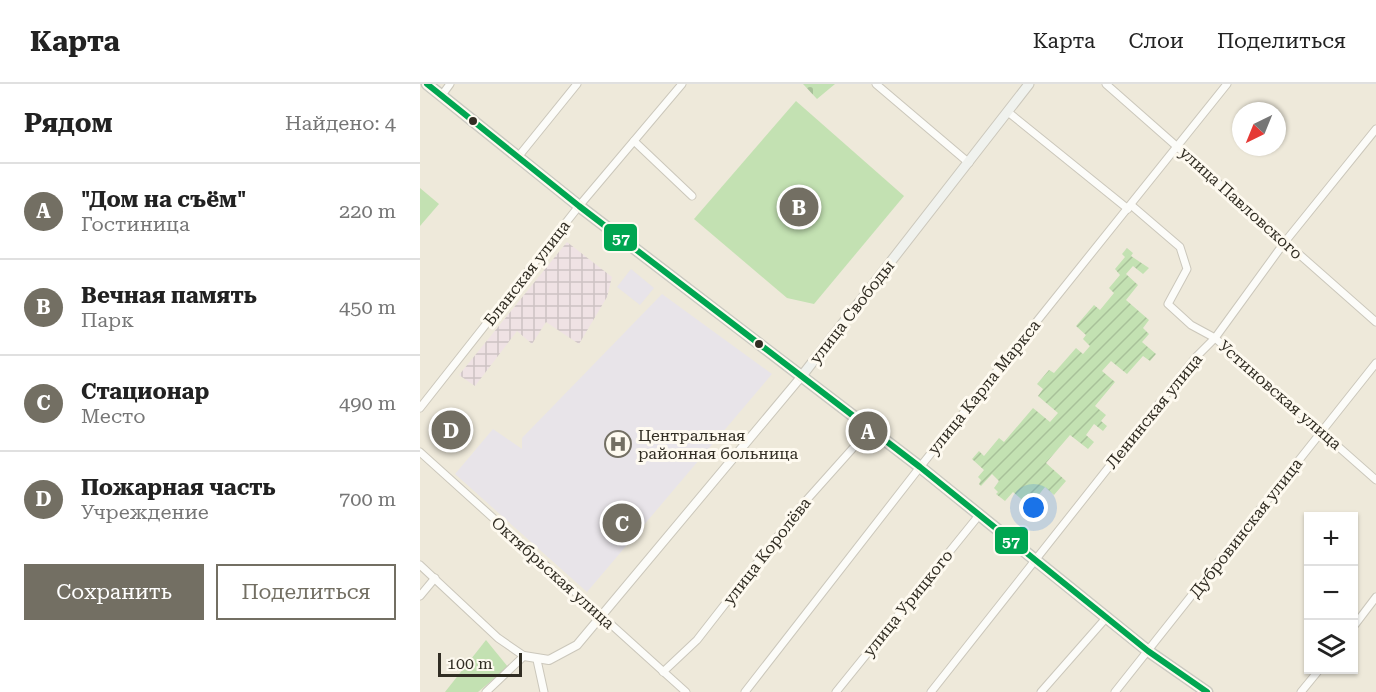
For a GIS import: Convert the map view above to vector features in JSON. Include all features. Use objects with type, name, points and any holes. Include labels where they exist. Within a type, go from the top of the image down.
[{"type":"highway","points":[[427,84],[579,206],[920,467],[1148,651],[1202,691]]},
{"type":"main road","name":"улица Свободы","points":[[801,377],[1029,84]]},
{"type":"street","points":[[442,95],[450,84]]},
{"type":"street","points":[[518,157],[577,84]]},
{"type":"street","name":"Бланская улица","points":[[420,408],[579,206],[682,84]]},
{"type":"street","points":[[876,84],[969,163]]},
{"type":"street","name":"улица Павловского","points":[[1106,84],[1376,322]]},
{"type":"street","name":"улица Карла Маркса","points":[[745,692],[920,467],[1227,84]]},
{"type":"street","name":"Устиновская улица","points":[[1008,112],[1180,247],[1187,269],[1168,304],[1191,325],[1215,338],[1376,480]]},
{"type":"street","name":"Ленинская улица","points":[[931,692],[1195,358],[1215,338],[1284,243],[1376,129]]},
{"type":"street","points":[[634,141],[692,196]]},
{"type":"street","name":"Дубровинская улица","points":[[1115,692],[1376,363]]},
{"type":"street","name":"улица Свободы","points":[[537,660],[561,656],[577,645],[602,618],[801,377]]},
{"type":"street","name":"улица Королёва","points":[[663,672],[697,639],[803,504],[870,429]]},
{"type":"street","name":"Октябрьская улица","points":[[420,452],[686,692]]},
{"type":"street","name":"улица Урицкого","points":[[836,692],[980,514]]},
{"type":"street","points":[[420,565],[498,638],[524,656],[537,660],[544,692]]},
{"type":"street","points":[[420,596],[435,578]]},
{"type":"street","points":[[1358,620],[1376,597]]},
{"type":"street","points":[[1041,692],[1107,618]]},
{"type":"street","points":[[486,692],[524,656]]},
{"type":"street","points":[[1301,692],[1315,674]]},
{"type":"shaded area","points":[[567,242],[612,277],[607,297],[579,344],[546,322],[532,344],[517,331],[475,386],[459,375]]},
{"type":"shaded area","points":[[631,269],[654,288],[640,305],[617,287]]},
{"type":"shaded area","name":"Центральная районная больница","points":[[662,294],[772,374],[587,592],[455,474],[493,429],[522,449],[522,438]]},
{"type":"green space","points":[[803,84],[835,84],[817,99]]},
{"type":"green space","points":[[796,101],[904,196],[814,304],[787,298],[694,219]]},
{"type":"green space","points":[[420,188],[439,204],[420,226]]},
{"type":"green space","points":[[1127,248],[1133,253],[1131,256],[1149,268],[1143,274],[1133,266],[1126,274],[1138,285],[1126,300],[1149,320],[1143,328],[1149,334],[1142,342],[1156,354],[1150,361],[1143,356],[1127,374],[1111,361],[1102,371],[1115,382],[1095,406],[1106,415],[1101,421],[1107,426],[1103,431],[1094,424],[1086,435],[1094,442],[1088,449],[1070,435],[1046,463],[1066,481],[1054,495],[1045,487],[1037,497],[1040,500],[1037,504],[1031,500],[1027,504],[1013,492],[1005,501],[996,494],[998,492],[994,488],[999,481],[992,474],[981,486],[979,484],[981,480],[978,477],[984,470],[972,459],[979,451],[984,456],[999,438],[1004,442],[1033,408],[1050,422],[1058,413],[1038,396],[1043,389],[1037,384],[1049,370],[1054,373],[1076,348],[1083,354],[1090,346],[1083,339],[1086,335],[1076,326],[1094,305],[1100,310],[1114,293],[1109,288],[1120,275],[1115,269],[1125,257],[1122,254]]},
{"type":"green space","points":[[486,640],[508,667],[478,692],[445,692]]},
{"type":"transit line","name":"57","points":[[427,84],[579,206],[920,467],[1148,651],[1207,692]]},
{"type":"place","name":"Вечная память","points":[[799,207]]},
{"type":"place","name":"Пожарная часть","points":[[451,430]]},
{"type":"place","name":"\"Дом на съём\"","points":[[868,431]]},
{"type":"place","name":"Центральная районная больница","points":[[618,444]]},
{"type":"place","name":"Стационар","points":[[622,523]]}]
